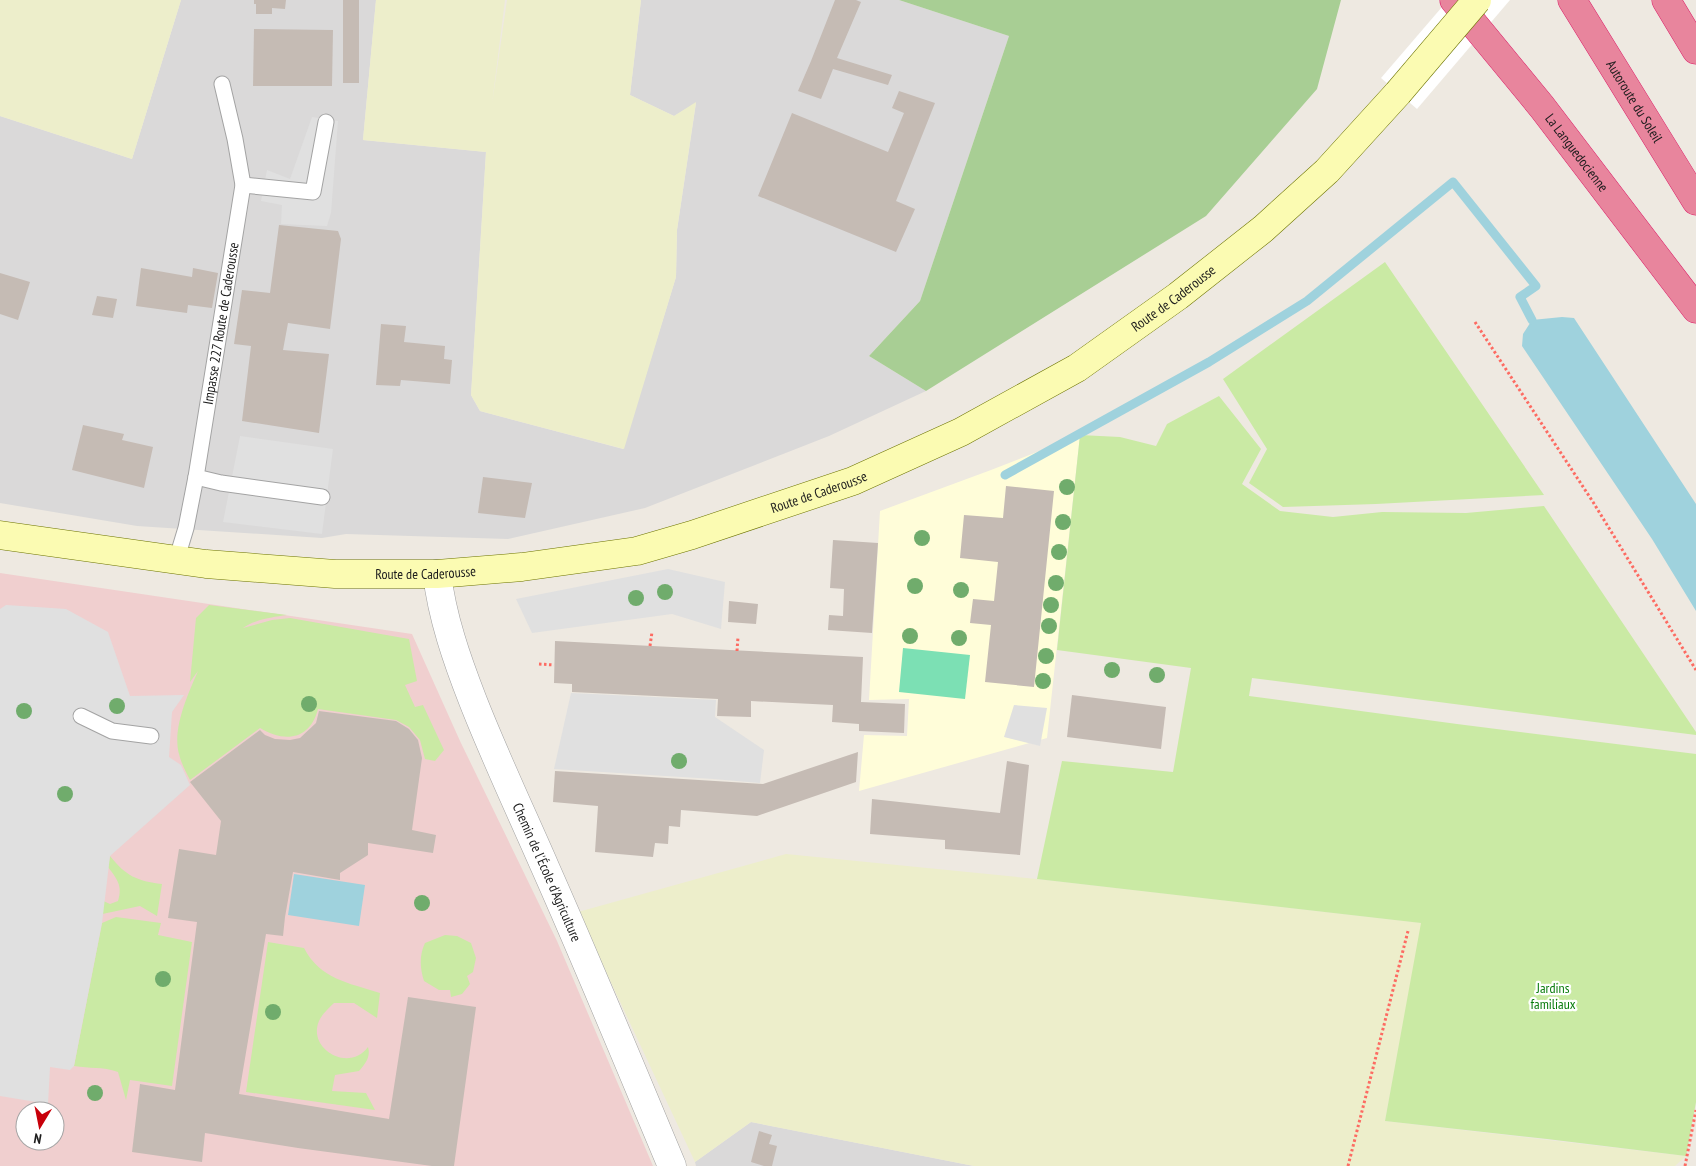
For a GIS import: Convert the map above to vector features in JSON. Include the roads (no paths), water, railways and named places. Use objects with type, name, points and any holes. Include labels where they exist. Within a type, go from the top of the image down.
[{"type":"highway","name":"La Languedocienne","points":[[1454,0],[1542,107],[1696,309]]},
{"type":"highway","name":"Autoroute du Soleil","points":[[1572,0],[1696,201]]},
{"type":"highway","points":[[1666,0],[1696,50]]},
{"type":"main road","name":"Route de Caderousse","points":[[0,535],[176,561],[335,574],[437,574],[522,567],[637,551],[692,535],[852,481],[961,432],[1077,368],[1178,296],[1263,229],[1327,172],[1398,93],[1477,0]]},
{"type":"street","name":"Chemin de l'École d'Agriculture","points":[[437,574],[439,591],[449,631],[463,675],[486,734],[557,893],[672,1166]]},
{"type":"lane","name":"Impasse 227 Route de Caderousse","points":[[176,561],[186,528],[196,477],[243,185],[235,139],[222,84]]},
{"type":"lane","points":[[243,185],[313,192],[326,122]]},
{"type":"lane","points":[[196,477],[221,484],[322,497]]},
{"type":"lane","points":[[81,716],[112,731],[151,736]]},
{"type":"water","points":[[1562,317],[1574,318],[1696,504],[1696,611],[1652,539],[1522,346],[1523,334],[1532,320]]},
{"type":"water","points":[[294,874],[365,885],[359,926],[288,915]]},
{"type":"waterway","points":[[1005,475],[1209,362],[1307,301],[1453,182],[1536,286],[1520,297],[1532,320]]},
{"type":"park label","name":"Jardins familiaux","points":[[1553,996]]}]
